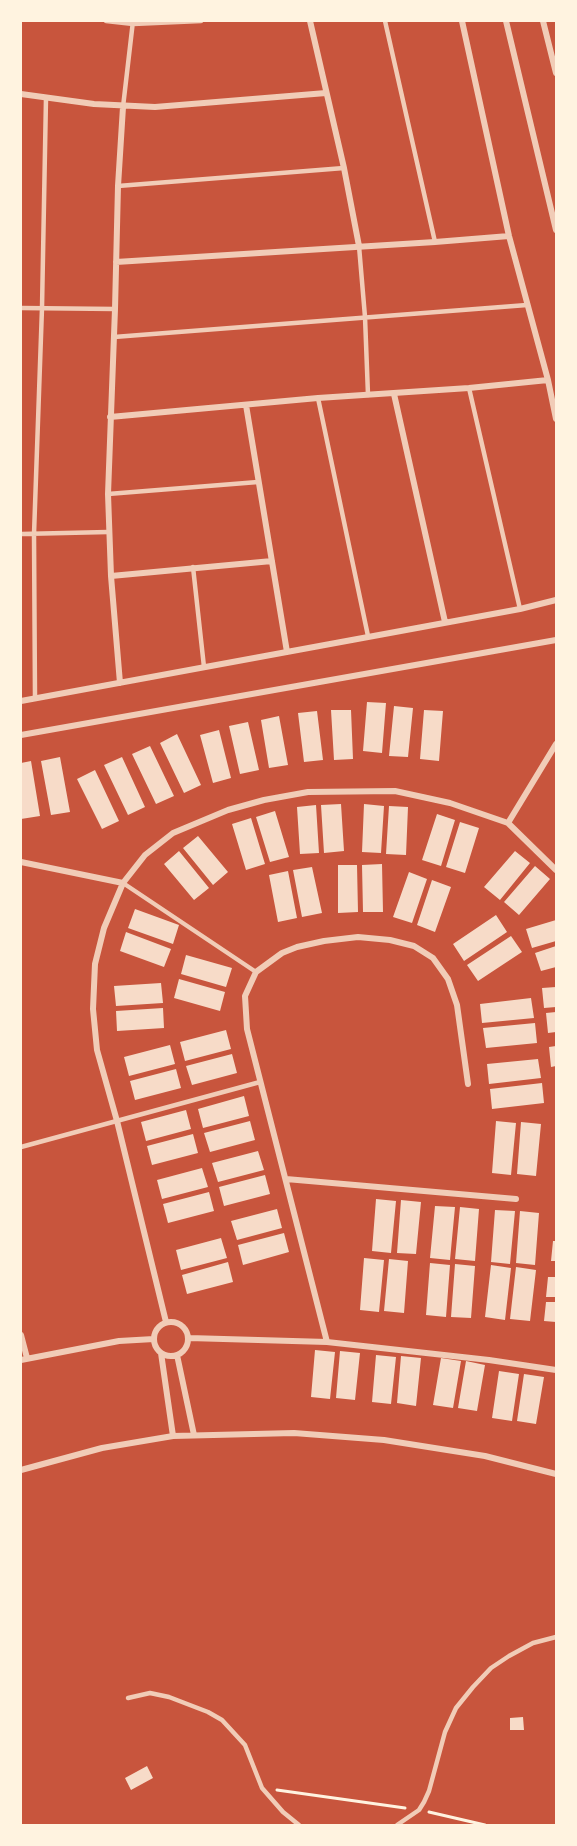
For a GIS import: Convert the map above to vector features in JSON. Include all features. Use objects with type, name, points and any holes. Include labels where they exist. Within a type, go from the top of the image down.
[{"type":"street","points":[[310,21],[344,168],[359,246]]},
{"type":"street","points":[[462,21],[509,236],[548,380],[556,419]]},
{"type":"street","points":[[506,21],[556,230]]},
{"type":"street","points":[[543,21],[556,73]]},
{"type":"street","points":[[21,94],[123,106],[155,107],[326,93]]},
{"type":"street","points":[[120,683],[108,532],[108,494],[118,186],[123,106]]},
{"type":"street","points":[[116,262],[509,236]]},
{"type":"street","points":[[110,417],[548,380]]},
{"type":"street","points":[[394,394],[446,622]]},
{"type":"street","points":[[246,405],[287,652]]},
{"type":"street","points":[[111,576],[272,561]]},
{"type":"street","points":[[21,701],[520,609],[556,600]]},
{"type":"street","points":[[21,735],[556,640]]},
{"type":"street","points":[[508,823],[556,744]]},
{"type":"street","points":[[166,1322],[117,1121],[97,1050],[93,1009],[95,964],[104,928],[123,883],[145,855],[173,833],[228,810],[264,800],[308,792],[395,791],[450,803],[508,823],[556,870]]},
{"type":"street","points":[[21,862],[123,883]]},
{"type":"street","points":[[327,1342],[247,1029],[245,996],[256,972],[282,953],[324,941],[358,937],[390,940],[414,946],[433,958],[448,979],[457,1005],[468,1084]]},
{"type":"street","points":[[286,1179],[516,1199]]},
{"type":"street","points":[[166,1322],[181,1324],[189,1338],[186,1349],[177,1355],[161,1353],[157,1349],[154,1339],[157,1329],[166,1322]]},
{"type":"street","points":[[21,1335],[24,1359],[119,1341],[154,1339]]},
{"type":"street","points":[[189,1338],[327,1342],[556,1370]]},
{"type":"street","points":[[161,1353],[173,1436]]},
{"type":"street","points":[[177,1355],[194,1435]]},
{"type":"street","points":[[21,1470],[102,1448],[173,1436],[294,1433],[384,1440],[485,1456],[556,1474]]},
{"type":"lane","points":[[106,21],[133,23],[201,21]]},
{"type":"lane","points":[[385,21],[435,242]]},
{"type":"lane","points":[[123,106],[133,23]]},
{"type":"lane","points":[[35,698],[34,534],[46,98]]},
{"type":"lane","points":[[118,186],[344,168]]},
{"type":"lane","points":[[359,246],[368,395]]},
{"type":"lane","points":[[114,337],[527,304]]},
{"type":"lane","points":[[21,309],[115,309]]},
{"type":"lane","points":[[469,388],[520,609]]},
{"type":"lane","points":[[318,398],[368,636]]},
{"type":"lane","points":[[108,494],[258,482]]},
{"type":"lane","points":[[21,534],[108,532]]},
{"type":"lane","points":[[193,567],[204,667]]},
{"type":"lane","points":[[123,883],[256,972]]},
{"type":"lane","points":[[21,1147],[260,1082]]},
{"type":"lane","points":[[397,1825],[419,1810],[429,1791],[445,1732],[456,1708],[491,1668],[533,1643],[556,1637]]},
{"type":"lane","points":[[128,1698],[150,1693],[169,1697],[222,1720],[245,1745],[262,1788],[299,1825]]},
{"type":"path","points":[[262,1788],[419,1810],[486,1825]]},
{"type":"building","points":[[367,702],[386,703],[382,753],[363,751]]},
{"type":"building","points":[[394,706],[413,708],[408,757],[389,756]]},
{"type":"building","points":[[331,710],[351,710],[353,759],[334,760]]},
{"type":"building","points":[[424,710],[443,711],[439,761],[420,759]]},
{"type":"building","points":[[317,711],[323,760],[304,762],[298,713]]},
{"type":"building","points":[[279,716],[288,765],[269,768],[261,720]]},
{"type":"building","points":[[248,722],[259,770],[240,774],[229,726]]},
{"type":"building","points":[[219,730],[231,778],[213,783],[200,735]]},
{"type":"building","points":[[177,734],[201,785],[184,793],[160,743]]},
{"type":"building","points":[[150,746],[174,796],[156,804],[132,754]]},
{"type":"building","points":[[60,757],[70,812],[51,815],[41,761]]},
{"type":"building","points":[[122,757],[145,807],[128,815],[104,765]]},
{"type":"building","points":[[31,761],[40,816],[21,819],[21,763]]},
{"type":"building","points":[[95,770],[119,821],[102,829],[77,779]]},
{"type":"building","points":[[341,804],[344,851],[324,853],[321,805]]},
{"type":"building","points":[[364,804],[384,806],[381,853],[362,852]]},
{"type":"building","points":[[316,805],[319,853],[300,854],[297,807]]},
{"type":"building","points":[[389,806],[408,807],[406,855],[386,854]]},
{"type":"building","points":[[275,811],[289,857],[270,862],[256,817]]},
{"type":"building","points":[[437,814],[455,820],[441,866],[422,860]]},
{"type":"building","points":[[251,818],[265,864],[246,870],[232,824]]},
{"type":"building","points":[[460,822],[479,828],[465,873],[446,867]]},
{"type":"building","points":[[198,836],[228,872],[213,885],[183,848]]},
{"type":"building","points":[[179,851],[209,888],[194,900],[164,864]]},
{"type":"building","points":[[515,851],[530,863],[500,900],[484,887]]},
{"type":"building","points":[[382,864],[383,912],[363,912],[362,865]]},
{"type":"building","points":[[338,865],[357,865],[358,912],[338,913]]},
{"type":"building","points":[[535,866],[550,879],[519,915],[504,902]]},
{"type":"building","points":[[312,867],[322,913],[302,917],[293,870]]},
{"type":"building","points":[[288,871],[297,918],[278,922],[269,875]]},
{"type":"building","points":[[409,872],[427,879],[412,923],[393,917]]},
{"type":"building","points":[[432,880],[451,887],[435,932],[417,925]]},
{"type":"building","points":[[135,909],[179,925],[173,944],[128,928]]},
{"type":"building","points":[[496,915],[507,932],[464,961],[453,944]]},
{"type":"building","points":[[556,920],[556,941],[532,948],[526,929]]},
{"type":"building","points":[[126,932],[171,949],[164,967],[120,951]]},
{"type":"building","points":[[511,936],[522,952],[478,981],[467,965]]},
{"type":"building","points":[[556,946],[556,967],[541,971],[535,953]]},
{"type":"building","points":[[186,955],[232,968],[226,987],[181,974]]},
{"type":"building","points":[[179,979],[225,992],[220,1011],[174,998]]},
{"type":"building","points":[[161,983],[163,1003],[116,1006],[114,986]]},
{"type":"building","points":[[556,987],[556,1007],[544,1008],[542,988]]},
{"type":"building","points":[[531,998],[534,1018],[482,1023],[480,1004]]},
{"type":"building","points":[[163,1008],[164,1028],[117,1031],[116,1011]]},
{"type":"building","points":[[556,1012],[556,1032],[548,1033],[546,1013]]},
{"type":"building","points":[[535,1023],[537,1043],[486,1048],[483,1028]]},
{"type":"building","points":[[226,1030],[231,1049],[185,1061],[180,1042]]},
{"type":"building","points":[[170,1045],[175,1064],[129,1076],[124,1057]]},
{"type":"building","points":[[556,1046],[556,1066],[551,1067],[549,1047]]},
{"type":"building","points":[[232,1054],[237,1073],[192,1085],[186,1066]]},
{"type":"building","points":[[538,1059],[541,1078],[489,1084],[487,1064]]},
{"type":"building","points":[[176,1069],[181,1088],[135,1100],[130,1081]]},
{"type":"building","points":[[542,1083],[544,1103],[492,1109],[490,1089]]},
{"type":"building","points":[[244,1096],[249,1116],[203,1128],[198,1109]]},
{"type":"building","points":[[186,1110],[191,1129],[146,1141],[141,1122]]},
{"type":"building","points":[[250,1121],[255,1140],[210,1152],[204,1133]]},
{"type":"building","points":[[496,1121],[516,1123],[511,1175],[492,1173]]},
{"type":"building","points":[[521,1122],[541,1124],[536,1176],[517,1174]]},
{"type":"building","points":[[193,1134],[198,1153],[152,1165],[147,1146]]},
{"type":"building","points":[[258,1151],[264,1170],[218,1182],[212,1163]]},
{"type":"building","points":[[202,1168],[208,1187],[162,1199],[157,1180]]},
{"type":"building","points":[[265,1175],[270,1194],[224,1206],[219,1187]]},
{"type":"building","points":[[209,1192],[214,1211],[168,1223],[163,1204]]},
{"type":"building","points":[[376,1199],[396,1201],[391,1253],[372,1251]]},
{"type":"building","points":[[401,1200],[421,1202],[416,1254],[397,1253]]},
{"type":"building","points":[[435,1206],[455,1207],[450,1260],[430,1258]]},
{"type":"building","points":[[460,1207],[479,1209],[475,1261],[455,1259]]},
{"type":"building","points":[[277,1209],[282,1228],[237,1240],[231,1221]]},
{"type":"building","points":[[495,1210],[515,1211],[510,1264],[491,1262]]},
{"type":"building","points":[[520,1211],[539,1213],[535,1265],[516,1263]]},
{"type":"building","points":[[284,1233],[289,1252],[243,1265],[238,1245]]},
{"type":"building","points":[[221,1238],[227,1258],[181,1270],[176,1250]]},
{"type":"building","points":[[553,1241],[556,1241],[556,1261],[551,1261]]},
{"type":"building","points":[[364,1258],[384,1260],[379,1312],[360,1310]]},
{"type":"building","points":[[389,1259],[408,1261],[404,1313],[384,1311]]},
{"type":"building","points":[[228,1262],[233,1282],[187,1294],[182,1275]]},
{"type":"building","points":[[430,1263],[450,1265],[446,1317],[426,1315]]},
{"type":"building","points":[[455,1264],[475,1266],[471,1318],[451,1317]]},
{"type":"building","points":[[491,1265],[511,1268],[505,1320],[485,1317]]},
{"type":"building","points":[[516,1267],[536,1270],[530,1321],[510,1319]]},
{"type":"building","points":[[548,1277],[556,1277],[556,1297],[546,1297]]},
{"type":"building","points":[[546,1302],[556,1302],[556,1322],[544,1321]]},
{"type":"building","points":[[315,1350],[335,1352],[330,1399],[311,1397]]},
{"type":"building","points":[[340,1351],[360,1353],[355,1400],[336,1398]]},
{"type":"building","points":[[376,1355],[396,1357],[391,1404],[372,1402]]},
{"type":"building","points":[[401,1356],[421,1358],[416,1406],[397,1403]]},
{"type":"building","points":[[441,1358],[461,1361],[453,1408],[433,1405]]},
{"type":"building","points":[[466,1361],[485,1365],[477,1411],[458,1408]]},
{"type":"building","points":[[499,1371],[519,1374],[512,1421],[492,1418]]},
{"type":"building","points":[[524,1374],[544,1377],[536,1424],[517,1421]]},
{"type":"building","points":[[523,1717],[524,1730],[510,1730],[510,1718]]},
{"type":"building","points":[[147,1766],[153,1778],[131,1790],[125,1778]]}]
